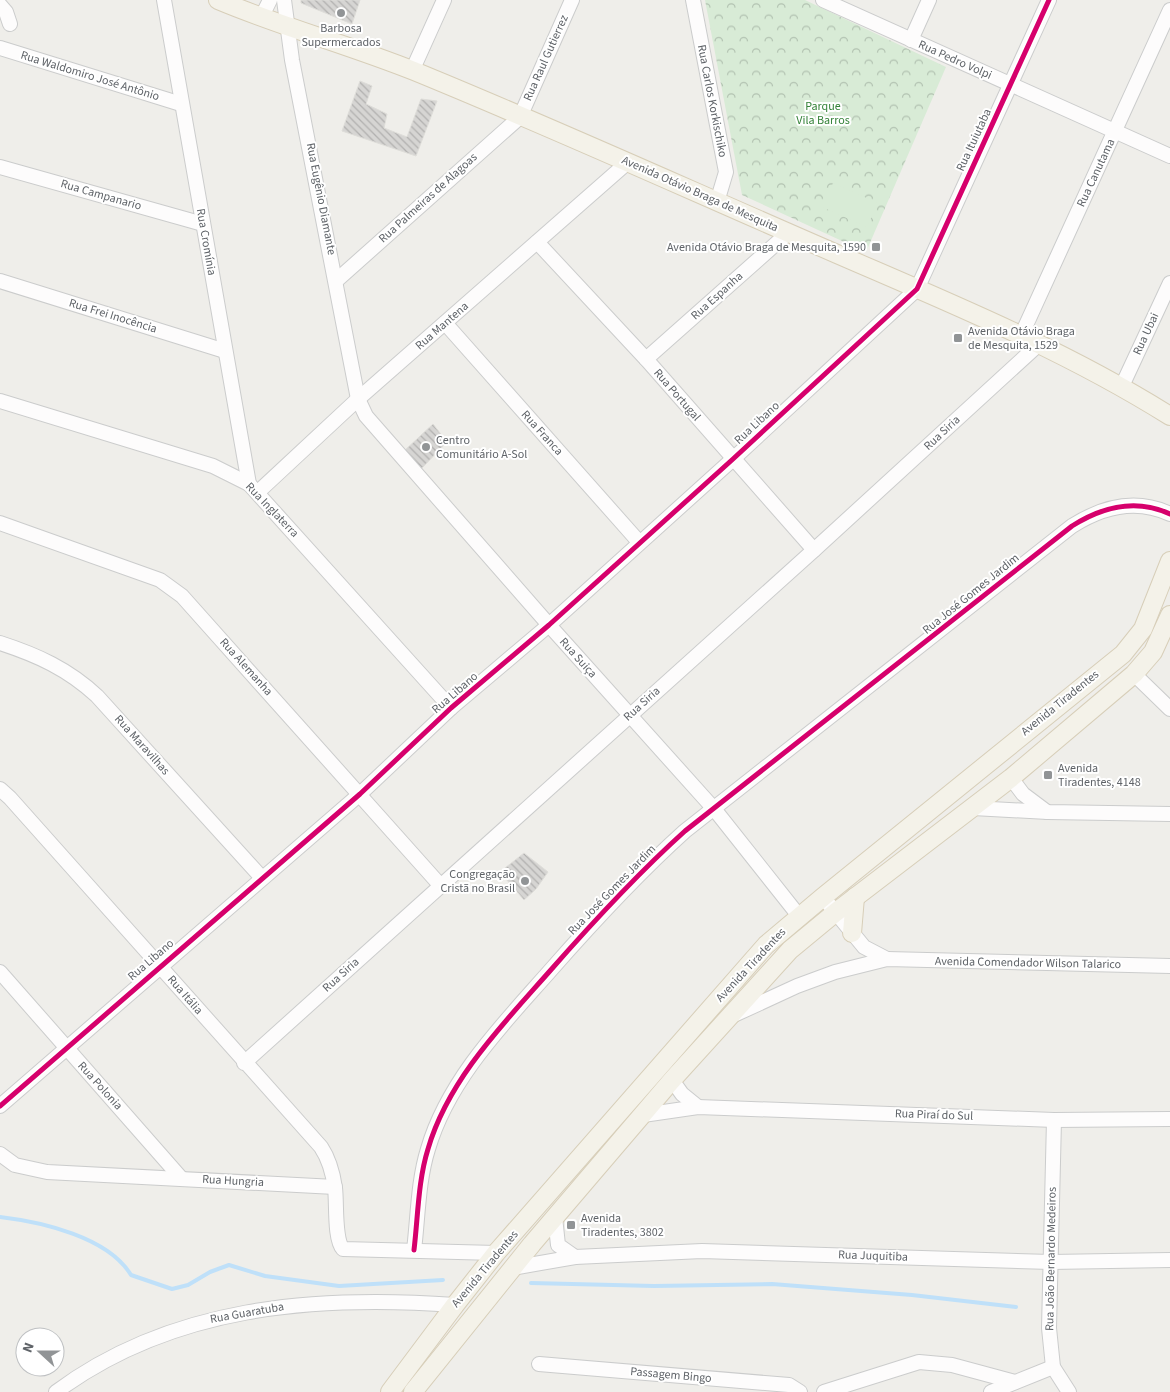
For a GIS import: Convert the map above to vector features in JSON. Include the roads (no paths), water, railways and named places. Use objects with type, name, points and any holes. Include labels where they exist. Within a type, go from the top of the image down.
[{"type":"main road","name":"Avenida Otávio Braga de Mesquita","points":[[218,0],[288,28],[412,71],[628,162],[917,288],[1039,344],[1122,386],[1170,416]]},
{"type":"main road","name":"Avenida Tiradentes","points":[[390,1392],[496,1253],[760,952],[822,896],[1123,654],[1143,629],[1170,560]]},
{"type":"main road","name":"Avenida Tiradentes","points":[[413,1392],[555,1217],[672,1080],[790,950],[855,897],[1011,778],[1134,674],[1153,652],[1170,615]]},
{"type":"main road","points":[[852,932],[855,897]]},
{"type":"street","name":"Rua Cromínia","points":[[164,0],[180,104],[225,350],[254,488]]},
{"type":"street","points":[[261,18],[270,0]]},
{"type":"street","name":"Rua Eugênio Diamante","points":[[284,0],[294,68],[337,280],[358,399]]},
{"type":"street","points":[[412,71],[444,0]]},
{"type":"street","name":"Rua Raul Gutierrez","points":[[520,117],[572,0]]},
{"type":"street","name":"Rua Carlos Korkischiko","points":[[693,0],[726,172],[717,202]]},
{"type":"street","name":"Rua Pedro Volpi","points":[[823,0],[1170,156]]},
{"type":"street","points":[[911,40],[929,0]]},
{"type":"street","name":"Rua Ituiutaba","points":[[917,288],[1049,0]]},
{"type":"street","points":[[0,5],[6,12],[10,24]]},
{"type":"street","name":"Rua Canutama","points":[[1021,336],[1170,10]]},
{"type":"street","name":"Rua Waldomiro José Antônio","points":[[0,48],[180,104]]},
{"type":"street","name":"Rua Palmeiras de Alagoas","points":[[337,280],[520,117]]},
{"type":"street","name":"Rua Mantena","points":[[254,488],[628,162]]},
{"type":"street","name":"Rua Campanario","points":[[0,166],[203,224]]},
{"type":"street","name":"Rua Espanha","points":[[646,359],[788,233]]},
{"type":"street","name":"Rua Portugal","points":[[537,242],[646,359],[814,550]]},
{"type":"street","name":"Rua Frei Inocência","points":[[0,281],[225,350]]},
{"type":"street","name":"Rua Ubai","points":[[1122,386],[1170,283]]},
{"type":"street","name":"Rua Libano","points":[[0,1106],[360,794],[452,708],[548,625],[733,459],[917,288]]},
{"type":"street","name":"Rua Franca","points":[[445,323],[639,542]]},
{"type":"street","name":"Rua Siria","points":[[244,1063],[814,550],[1039,344]]},
{"type":"street","name":"Rua Suiça","points":[[358,399],[374,426],[548,625],[715,810],[799,916]]},
{"type":"street","name":"Rua Inglaterra","points":[[0,401],[213,466],[254,488],[452,708]]},
{"type":"street","name":"Rua José Gomes Jardim","points":[[414,1250],[428,1149],[443,1112],[469,1068],[507,1019],[586,930],[656,857],[1072,526],[1091,514],[1118,506],[1138,505],[1170,514]]},
{"type":"street","name":"Rua Alemanha","points":[[0,523],[160,580],[182,596],[440,885]]},
{"type":"street","name":"Rua Maravilhas","points":[[0,643],[38,656],[79,678],[98,696],[262,878]]},
{"type":"street","points":[[1134,674],[1170,708]]},
{"type":"street","points":[[1011,778],[1023,794],[1048,812]]},
{"type":"street","name":"Rua Itália","points":[[0,790],[10,798],[321,1148],[329,1162],[335,1187]]},
{"type":"street","points":[[973,808],[1048,812],[1170,814]]},
{"type":"street","name":"Avenida Comendador Wilson Talarico","points":[[822,896],[864,947],[886,959]]},
{"type":"street","name":"Avenida Comendador Wilson Talarico","points":[[730,1016],[797,986],[849,968],[886,959],[1170,966]]},
{"type":"street","name":"Rua Polonia","points":[[0,972],[181,1178]]},
{"type":"street","points":[[672,1080],[682,1094],[698,1107]]},
{"type":"street","name":"Rua Piraí do Sul","points":[[643,1114],[698,1107],[1054,1120],[1170,1119]]},
{"type":"street","name":"Rua João Bernardo Medeiros","points":[[1054,1120],[1049,1328],[1053,1367],[1069,1392]]},
{"type":"street","name":"Rua Hungria","points":[[0,1154],[15,1164],[47,1172],[335,1187]]},
{"type":"street","points":[[335,1187],[339,1240],[343,1250],[496,1253]]},
{"type":"street","points":[[555,1217],[558,1245],[575,1257]]},
{"type":"street","name":"Rua Juquitiba","points":[[512,1268],[575,1257],[702,1251],[1050,1262],[1170,1260]]},
{"type":"street","name":"Rua Guaratuba","points":[[56,1392],[124,1351],[196,1322],[302,1304],[400,1301],[455,1305]]},
{"type":"street","points":[[824,1392],[919,1362],[952,1365],[1015,1382]]},
{"type":"street","name":"Passagem Bingo","points":[[539,1364],[789,1385],[800,1392]]},
{"type":"street","points":[[991,1392],[1053,1367]]},
{"type":"waterway","points":[[0,1217],[54,1228],[91,1241],[120,1262],[131,1275],[172,1289],[188,1285],[210,1272],[229,1265],[265,1276],[339,1286],[443,1280]]},
{"type":"waterway","points":[[531,1283],[654,1286],[772,1284],[912,1295],[1016,1307]]},
{"type":"place","name":"Barbosa Supermercados","points":[[341,13]]},
{"type":"place","name":"Avenida Otávio Braga de Mesquita, 1590","points":[[876,247]]},
{"type":"place","name":"Avenida Otávio Braga de Mesquita, 1529","points":[[958,338]]},
{"type":"place","name":"Centro Comunitário A-Sol","points":[[426,447]]},
{"type":"place","name":"Avenida Tiradentes, 4148","points":[[1048,775]]},
{"type":"place","name":"Congregação Cristã no Brasil","points":[[525,881]]},
{"type":"place","name":"Avenida Tiradentes, 3802","points":[[571,1225]]},
{"type":"park label","name":"Parque Vila Barros","points":[[823,113]]}]
